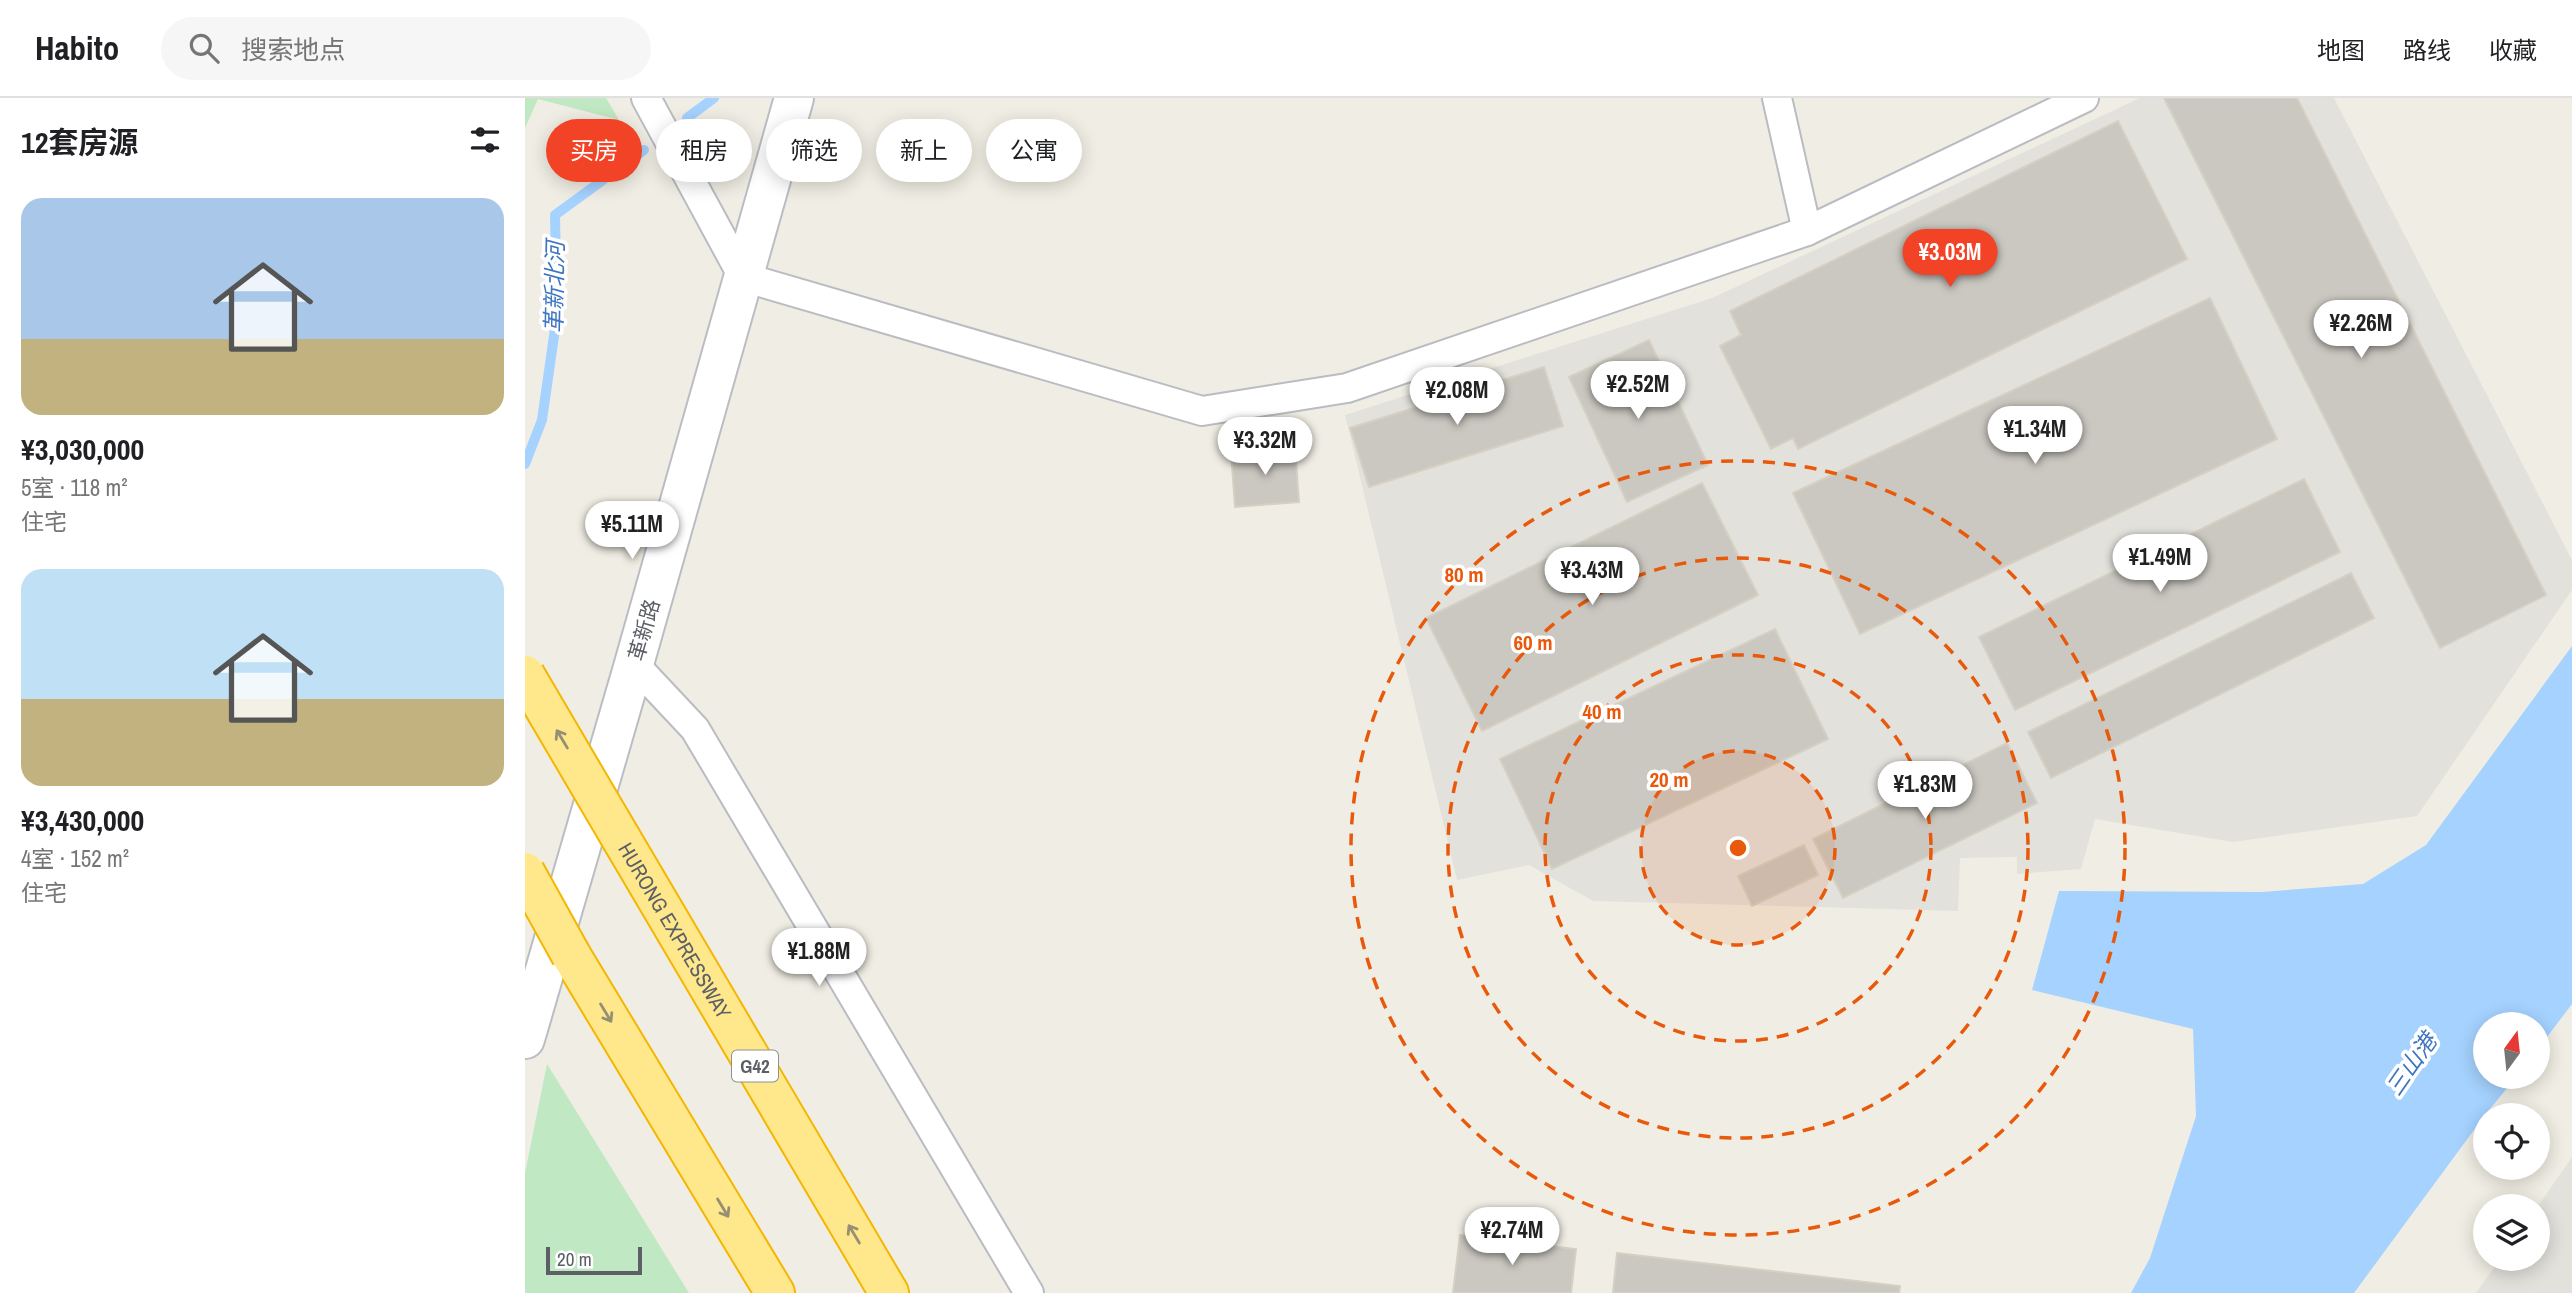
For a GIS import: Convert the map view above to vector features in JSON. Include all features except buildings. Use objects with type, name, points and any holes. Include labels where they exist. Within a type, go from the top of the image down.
[{"type":"highway","name":"HURONG EXPRESSWAY","points":[[525,676],[889,1293]]},
{"type":"highway","points":[[525,872],[571,955],[775,1293]]},
{"type":"street","points":[[646,98],[743,277],[1202,411],[1347,388],[1807,231],[2084,98]]},
{"type":"street","name":"革新路","points":[[525,1039],[794,98]]},
{"type":"street","points":[[1777,98],[1807,231]]},
{"type":"street","points":[[634,664],[695,729],[1028,1293]]},
{"type":"shaded area","points":[[2140,98],[2334,98],[2572,560],[2572,590],[2417,816],[2233,842],[2095,819],[2081,869],[2017,874],[2017,857],[1960,858],[1958,911],[1593,901],[1529,865],[1457,880],[1345,415],[1712,298]]},
{"type":"shaded area","points":[[2572,1157],[2572,1293],[2476,1293],[2492,1271],[2550,1271],[2550,1194],[2546,1194]]},
{"type":"green space","points":[[525,98],[606,98],[618,119],[538,99],[525,128]]},
{"type":"green space","points":[[547,1064],[689,1293],[525,1293],[525,1173]]},
{"type":"water","name":"三山港","points":[[2572,646],[2572,1004],[2550,1033],[2550,1012],[2473,1012],[2473,1089],[2506,1089],[2495,1103],[2473,1103],[2473,1131],[2354,1293],[2131,1293],[2150,1258],[2196,1116],[2193,1029],[2032,990],[2059,891],[2262,892],[2363,884],[2426,845]]},
{"type":"waterway","name":"革新北河","points":[[687,118],[714,98]]},
{"type":"waterway","name":"革新北河","points":[[525,464],[542,420],[557,315],[555,215],[644,150]]}]
